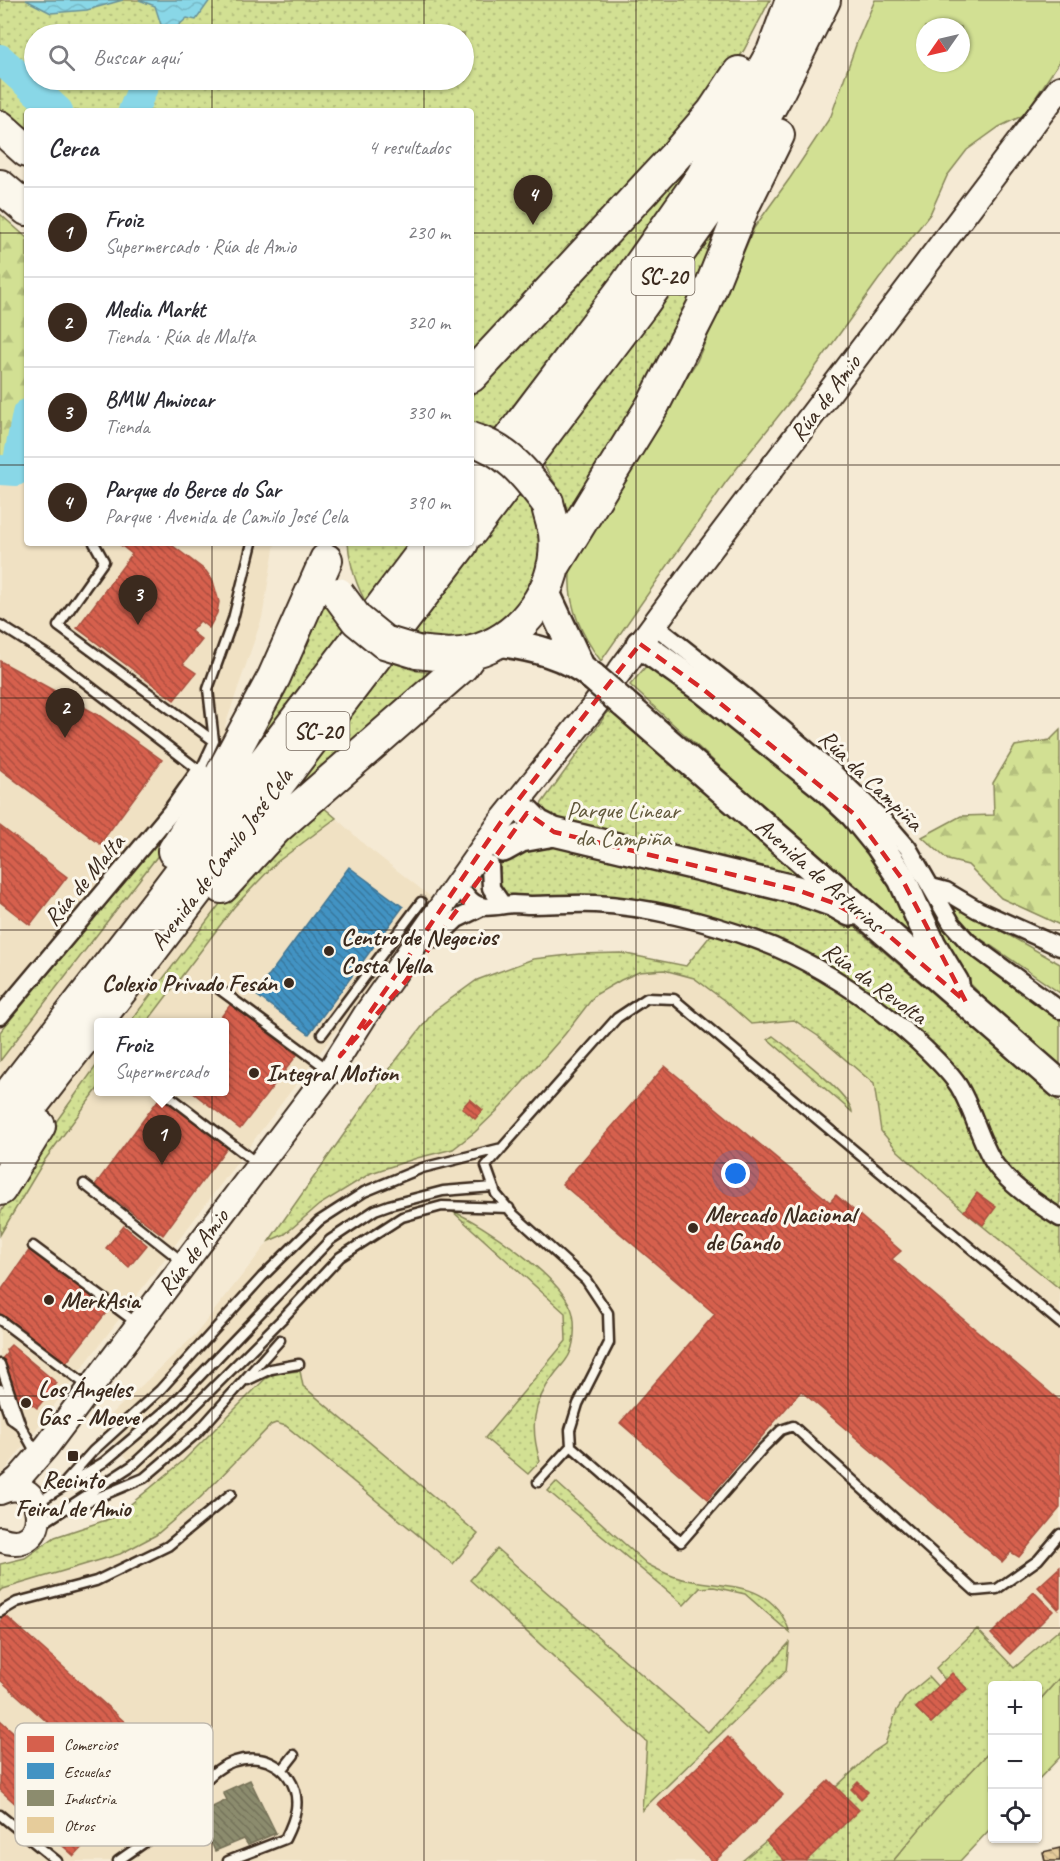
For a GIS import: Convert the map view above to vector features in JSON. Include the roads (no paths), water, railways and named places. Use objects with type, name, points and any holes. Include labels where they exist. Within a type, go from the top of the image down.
[{"type":"highway","points":[[474,373],[713,112],[752,54],[781,0]]},
{"type":"highway","name":"SC-20","points":[[474,485],[624,288],[702,177],[773,52],[792,0]]},
{"type":"highway","points":[[327,552],[274,677],[218,781],[165,865],[170,906],[196,914],[275,829],[462,666],[485,647],[526,620],[654,403],[703,307],[744,204],[811,68],[826,0]]},
{"type":"highway","name":"SC-20","points":[[474,527],[641,306],[718,196],[762,123],[826,0]]},
{"type":"highway","points":[[0,127],[24,148]]},
{"type":"highway","points":[[0,186],[24,206]]},
{"type":"highway","points":[[474,440],[484,443],[515,462],[547,502],[555,534],[549,579]]},
{"type":"highway","name":"Avenida de Camilo José Cela","points":[[170,906],[428,546]]},
{"type":"highway","name":"Avenida de Camilo José Cela","points":[[0,1146],[49,1062],[170,906],[460,546]]},
{"type":"highway","points":[[327,552],[339,594],[357,620],[384,642],[417,652],[444,655],[485,647]]},
{"type":"highway","points":[[0,1189],[65,1087],[49,1062]]},
{"type":"highway","name":"SC-20","points":[[0,1081],[4,1077],[49,1062]]},
{"type":"highway","name":"Avenida de Camilo José Cela","points":[[0,1106],[49,1062]]},
{"type":"main road","points":[[549,579],[586,671]]},
{"type":"main road","points":[[647,635],[703,689],[824,786],[854,814],[880,846],[902,879],[932,945],[966,1002]]},
{"type":"main road","points":[[485,647],[535,648],[586,671]]},
{"type":"main road","name":"Avenida de Asturias","points":[[586,671],[1060,1084]]},
{"type":"main road","points":[[527,813],[538,824],[554,832],[798,890],[834,903],[887,934]]},
{"type":"main road","points":[[494,850],[521,838],[554,832]]},
{"type":"street","name":"Rúa de Amio","points":[[1,1490],[20,1478],[42,1452],[335,1064],[392,997],[436,939],[475,902],[494,850],[549,760],[592,709],[1060,88]]},
{"type":"street","name":"Rúa da Campiña","points":[[647,635],[744,696],[832,771],[888,825],[908,848],[952,924],[968,942],[1060,1010]]},
{"type":"street","name":"Rúa de Amio","points":[[335,1064],[413,946],[527,813],[592,709]]},
{"type":"street","name":"Rúa de Amio","points":[[527,813],[524,803],[543,777],[549,760]]},
{"type":"street","name":"Rúa de Malta","points":[[0,1016],[171,812],[200,771]]},
{"type":"street","points":[[494,850],[491,888],[505,902]]},
{"type":"street","points":[[931,887],[946,891],[978,910],[1060,947]]},
{"type":"street","name":"Rúa da Revolta","points":[[475,902],[476,894],[505,902],[596,904],[651,911],[755,939],[796,957],[840,981],[903,1029],[938,1061],[957,1084],[971,1109],[995,1164],[1038,1204],[1060,1218]]},
{"type":"street","name":"Rúa de Amio","points":[[413,946],[436,926],[454,903],[475,902]]},
{"type":"street","name":"Rúa de Amio","points":[[36,1528],[39,1520],[34,1500],[42,1452]]},
{"type":"street","points":[[1,1490],[19,1490],[34,1500]]},
{"type":"street","points":[[2,1541],[24,1540],[36,1528]]},
{"type":"lane","points":[[96,546],[104,561],[58,627],[214,741]]},
{"type":"lane","points":[[0,625],[57,662],[200,771],[214,741],[208,689],[233,619],[251,546]]},
{"type":"lane","points":[[322,1034],[421,902]]},
{"type":"lane","points":[[219,989],[335,1064]]},
{"type":"lane","points":[[1060,1323],[674,999],[647,998],[617,1018],[486,1166],[496,1194],[512,1213],[586,1280],[608,1313],[609,1343],[578,1404],[570,1430],[571,1446],[681,1542],[768,1443],[781,1430],[793,1426],[975,1590],[997,1589],[1038,1560],[1060,1534]]},
{"type":"lane","points":[[169,1096],[258,1164]]},
{"type":"lane","points":[[59,1489],[93,1451],[160,1390],[262,1277],[319,1221],[364,1192],[422,1168],[502,1148]]},
{"type":"lane","points":[[84,1184],[184,1263]]},
{"type":"lane","points":[[34,1500],[59,1489],[104,1462],[173,1404],[330,1240],[375,1210],[389,1205],[442,1191],[493,1187]]},
{"type":"lane","points":[[36,1528],[133,1465],[282,1319],[347,1251],[402,1217],[442,1206],[509,1208]]},
{"type":"lane","points":[[33,1246],[139,1324]]},
{"type":"lane","points":[[0,1320],[90,1387]]},
{"type":"lane","points":[[64,1511],[144,1478],[197,1433],[280,1340]]},
{"type":"lane","points":[[0,1364],[21,1426]]},
{"type":"lane","points":[[245,1381],[271,1369],[299,1364]]},
{"type":"lane","points":[[0,1389],[10,1418]]},
{"type":"lane","points":[[0,1412],[21,1426],[42,1452]]},
{"type":"lane","points":[[538,1482],[571,1446]]},
{"type":"lane","points":[[0,1612],[17,1602],[96,1581],[168,1546],[231,1494]]},
{"type":"lane","points":[[282,1769],[294,1755]]},
{"type":"lane","points":[[213,1774],[223,1766],[244,1758],[265,1760],[282,1769],[291,1781],[297,1798],[296,1817],[285,1839],[228,1861]]},
{"type":"lane","points":[[0,1815],[15,1827]]},
{"type":"lane","points":[[38,1846],[57,1861]]},
{"type":"lane","points":[[118,1861],[139,1846]]},
{"type":"water","points":[[26,0],[123,0],[87,10],[51,13]]},
{"type":"water","points":[[139,0],[210,0],[196,20],[187,18],[180,24],[161,24],[155,6]]},
{"type":"waterway","points":[[0,59],[24,81]]},
{"type":"waterway","points":[[35,90],[55,108]]},
{"type":"waterway","points":[[134,108],[142,90]]},
{"type":"waterway","points":[[0,470],[16,471],[24,430]]},
{"type":"place","name":"Parque do Berce do Sar","points":[[533,225]]},
{"type":"place","name":"BMW Amiocar","points":[[138,625]]},
{"type":"place","name":"Media Markt","points":[[65,738]]},
{"type":"place","name":"Centro de Negocios Costa Vella","points":[[329,951]]},
{"type":"place","name":"Colexio Privado Fesán","points":[[289,983]]},
{"type":"place","name":"Integral Motion","points":[[254,1073]]},
{"type":"place","name":"Froiz","points":[[162,1165]]},
{"type":"place","name":"Mercado Nacional de Gando","points":[[693,1228]]},
{"type":"place","name":"MerkAsia","points":[[49,1300]]},
{"type":"place","name":"Los Ángeles Gas - Moeve","points":[[26,1403]]},
{"type":"place","name":"Recinto Feiral de Amio","points":[[73,1456]]},
{"type":"park label","name":"Parque Linear da Campiña","points":[[623,824]]}]
